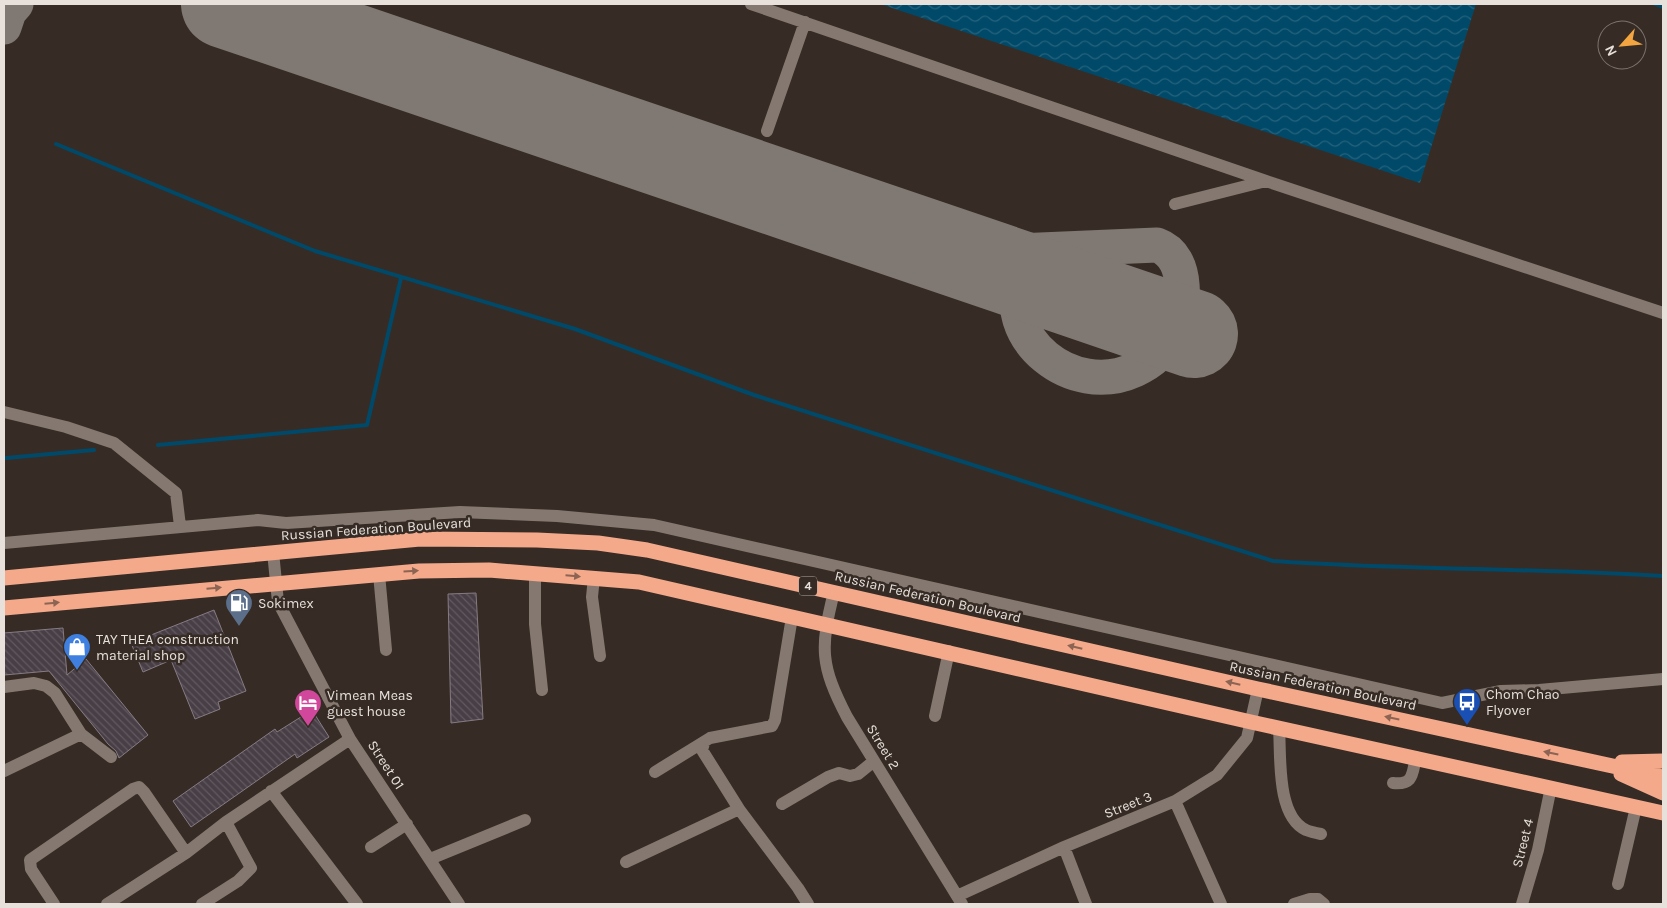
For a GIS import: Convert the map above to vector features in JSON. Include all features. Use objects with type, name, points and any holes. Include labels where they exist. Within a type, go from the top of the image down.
[{"type":"highway","name":"Russian Federation Boulevard","points":[[4,578],[378,542],[447,538],[589,543],[647,550],[1258,689],[1598,763]]},
{"type":"highway","points":[[4,608],[379,574],[451,570],[536,573],[639,582],[949,651],[1251,722],[1663,813]]},
{"type":"highway","points":[[1598,763],[1663,761]]},
{"type":"highway","points":[[1598,763],[1663,777]]},
{"type":"highway","points":[[1598,763],[1663,793]]},
{"type":"street","points":[[750,4],[1266,181],[1663,313]]},
{"type":"street","points":[[767,130],[805,22]]},
{"type":"street","points":[[1175,204],[1266,181]]},
{"type":"street","points":[[8,412],[66,427],[114,443],[176,493],[180,526]]},
{"type":"street","points":[[4,543],[258,520],[286,523],[460,512],[557,516],[654,525],[1442,703],[1458,701],[1475,694],[1501,691],[1539,690],[1663,679]]},
{"type":"street","name":"Street 01","points":[[272,552],[278,602],[350,739],[459,904]]},
{"type":"street","points":[[536,573],[535,624],[542,690]]},
{"type":"street","points":[[379,574],[386,650]]},
{"type":"street","points":[[594,578],[592,597],[600,656]]},
{"type":"street","name":"Street 2","points":[[834,592],[826,624],[824,661],[831,686],[874,761],[960,900]]},
{"type":"street","points":[[655,772],[710,738],[772,726],[776,720],[792,616]]},
{"type":"street","points":[[935,716],[949,651]]},
{"type":"street","points":[[4,687],[34,683],[46,686],[55,693],[81,734],[111,757]]},
{"type":"street","name":"Street 3","points":[[960,900],[1064,847],[1176,801],[1217,774],[1247,738],[1258,689]]},
{"type":"street","points":[[1279,728],[1284,799],[1294,820],[1305,829],[1321,834]]},
{"type":"street","points":[[4,772],[81,734]]},
{"type":"street","points":[[107,904],[186,854],[226,822],[350,739]]},
{"type":"street","points":[[704,743],[702,750],[739,809],[798,888],[804,903]]},
{"type":"street","points":[[1393,783],[1406,783],[1410,780],[1416,757]]},
{"type":"street","points":[[782,804],[828,777],[839,773],[850,776],[858,774],[874,761]]},
{"type":"street","points":[[54,904],[31,869],[30,860],[133,789],[139,787],[144,792],[186,854]]},
{"type":"street","name":"Street 4","points":[[1522,904],[1538,850],[1551,788]]},
{"type":"street","points":[[271,791],[357,904]]},
{"type":"street","points":[[1176,801],[1221,904]]},
{"type":"street","points":[[1618,884],[1636,806]]},
{"type":"street","points":[[626,862],[739,809]]},
{"type":"street","points":[[430,859],[525,820]]},
{"type":"street","points":[[202,904],[238,881],[251,868],[226,822]]},
{"type":"street","points":[[371,847],[407,824]]},
{"type":"street","points":[[1064,847],[1086,904]]},
{"type":"street","points":[[1294,904],[1310,899],[1318,899],[1324,904]]},
{"type":"water","points":[[880,4],[1476,4],[1420,183]]},
{"type":"building","points":[[476,593],[483,719],[451,723],[448,594]]},
{"type":"building","points":[[214,610],[246,691],[218,702],[220,709],[195,719],[171,660],[143,672],[131,643]]},
{"type":"building","points":[[63,628],[67,675],[86,659],[148,735],[119,758],[116,751],[108,744],[49,671],[4,675],[4,633]]},
{"type":"building","points":[[312,710],[329,737],[297,758],[295,754],[191,827],[173,801],[275,729],[277,732]]},
{"type":"waterway","points":[[1655,4],[1663,7]]},
{"type":"waterway","points":[[56,144],[315,251],[575,329],[754,395],[1273,561],[1663,576]]},
{"type":"waterway","points":[[158,445],[367,425],[401,278]]},
{"type":"waterway","points":[[6,458],[94,450]]},
{"type":"taxiway","points":[[4,27],[9,12],[16,4]]},
{"type":"taxiway","points":[[950,251],[1014,251],[1157,245],[1168,251],[1176,261],[1180,272],[1182,286],[1180,313],[1172,336],[1165,347],[1147,363],[1136,370],[1112,377],[1087,376],[1055,364],[1037,349],[1024,331],[1010,291],[995,276],[965,256]]},
{"type":"runway","points":[[225,4],[1194,334]]},
{"type":"place","name":"Sokimex","points":[[239,627]]},
{"type":"place","name":"TAY THEA construction material shop","points":[[77,671]]},
{"type":"place","name":"Chom Chao Flyover","points":[[1467,726]]},
{"type":"place","name":"Vimean Meas guest house","points":[[308,727]]}]
